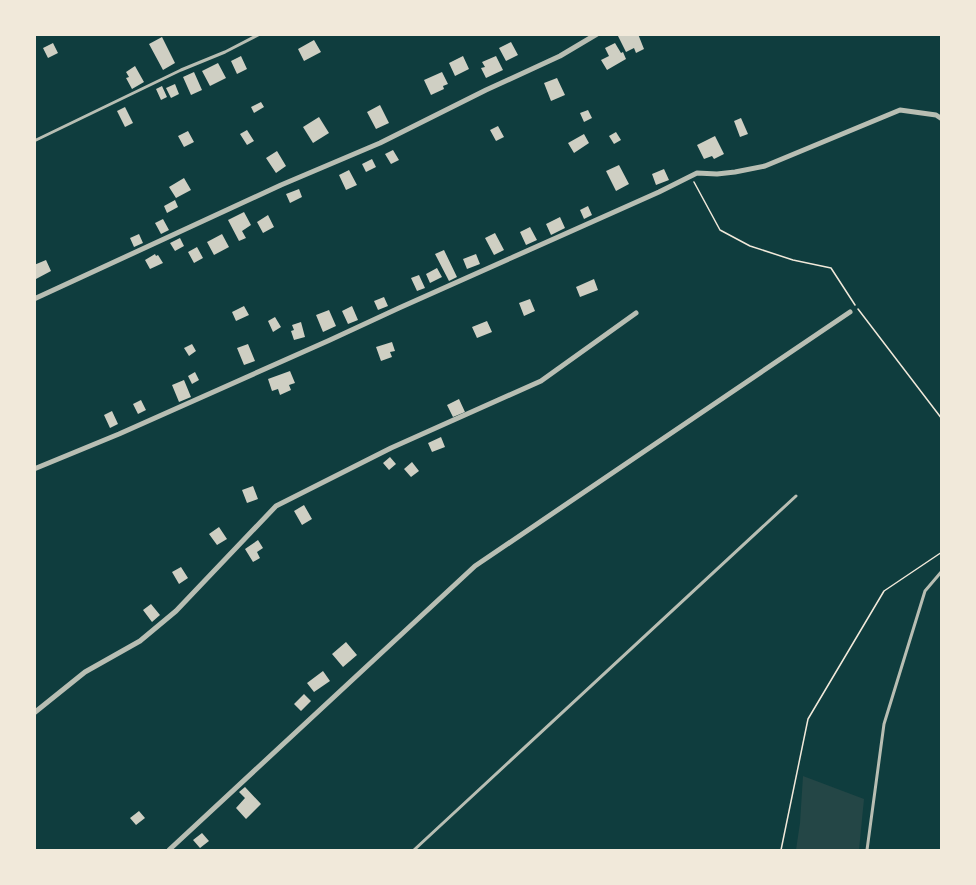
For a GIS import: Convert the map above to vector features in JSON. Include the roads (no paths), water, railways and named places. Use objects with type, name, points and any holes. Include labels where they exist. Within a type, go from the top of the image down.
[{"type":"street","points":[[34,299],[380,142],[560,56],[597,34]]},
{"type":"street","points":[[34,469],[288,359],[697,173],[717,174],[765,166],[900,110],[936,115],[942,119]]},
{"type":"street","points":[[169,850],[475,566],[850,312]]},
{"type":"street","points":[[34,713],[85,672],[140,641],[176,611],[276,506],[391,448],[541,381],[636,313]]},
{"type":"lane","points":[[34,141],[260,34]]},
{"type":"lane","points":[[414,850],[796,496]]},
{"type":"lane","points":[[867,850],[884,724],[925,591],[942,571]]}]
